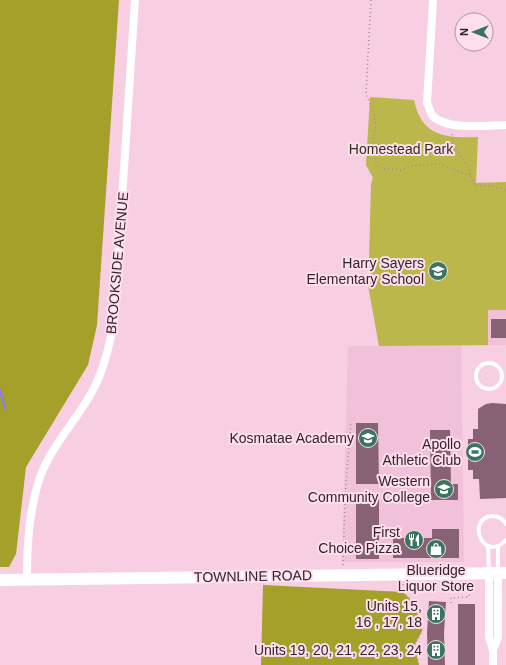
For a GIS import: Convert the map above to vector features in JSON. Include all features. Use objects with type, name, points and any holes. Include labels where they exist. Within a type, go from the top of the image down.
[{"type":"street","name":"BROOKSIDE AVENUE","points":[[27,579],[28,534],[30,518],[41,476],[51,455],[94,388],[108,354],[114,321],[135,0]]},
{"type":"street","points":[[433,0],[427,103],[432,114],[442,121],[452,124],[506,125]]},
{"type":"street","name":"TOWNLINE ROAD","points":[[0,580],[498,573]]},
{"type":"street","points":[[493,665],[493,650],[498,637],[498,573]]},
{"type":"lane","points":[[488,363],[492,364],[499,368],[501,372],[501,380],[496,386],[487,388],[483,387],[479,383],[477,373],[481,366],[488,363]]},
{"type":"lane","points":[[498,573],[488,546],[480,540],[480,525],[487,518],[497,517],[501,518],[506,524]]},
{"type":"lane","points":[[488,546],[498,546],[506,540]]},
{"type":"lane","points":[[498,546],[498,573]]},
{"type":"path","points":[[371,0],[366,93],[375,117],[376,128],[373,144],[375,163],[379,168],[401,170],[411,166],[440,164],[471,176]]},
{"type":"path","points":[[452,124],[452,145],[468,167],[474,185],[490,186],[506,190]]},
{"type":"path","points":[[343,575],[345,495],[351,421]]},
{"type":"path","points":[[403,574],[403,592],[417,606],[422,631],[414,646],[419,665]]},
{"type":"path","points":[[451,603],[451,598],[469,597],[469,590]]},
{"type":"shaded area","points":[[0,0],[119,0],[97,325],[88,365],[26,467],[16,554],[9,567],[0,567]]},
{"type":"shaded area","points":[[506,182],[506,345],[461,346],[464,562],[342,562],[348,346],[379,346],[368,285],[372,279],[369,264],[371,184]]},
{"type":"shaded area","points":[[263,585],[403,592],[417,606],[422,631],[414,646],[419,665],[261,665]]},
{"type":"green space","name":"Harry Sayers Elementary School","points":[[370,97],[414,100],[423,122],[437,133],[455,137],[478,137],[476,183],[506,182],[506,310],[488,310],[488,345],[379,346],[368,285],[372,279],[369,264],[371,184],[373,178],[366,165]]},
{"type":"building","points":[[491,319],[506,319],[506,338],[491,338]]},
{"type":"building","points":[[486,404],[506,404],[506,498],[480,499],[479,479],[473,479],[473,470],[468,470],[468,439],[473,439],[473,429],[478,429],[478,409]]},
{"type":"building","points":[[356,423],[378,423],[379,484],[356,484]]},
{"type":"building","points":[[430,430],[450,430],[451,484],[458,484],[458,500],[431,500]]},
{"type":"building","points":[[356,499],[379,499],[379,559],[356,559]]},
{"type":"building","points":[[432,529],[459,529],[459,558],[393,558],[393,538],[432,538]]},
{"type":"building","points":[[429,601],[446,602],[444,633],[445,665],[428,665],[427,633]]},
{"type":"building","points":[[458,604],[475,604],[475,665],[458,665]]},
{"type":"waterway","points":[[0,390],[5,408]]},
{"type":"place","name":"Harry Sayers Elementary School","points":[[438,271]]},
{"type":"place","name":"Kosmatae Academy","points":[[368,438]]},
{"type":"place","name":"Apollo Athletic Club","points":[[475,452]]},
{"type":"place","name":"Western Community College","points":[[444,489]]},
{"type":"place","name":"First Choice Pizza","points":[[414,540]]},
{"type":"place","name":"Blueridge Liquor Store","points":[[436,549]]},
{"type":"place","name":"Units 15, 16 , 17, 18","points":[[436,614]]},
{"type":"place","name":"Units 19, 20, 21, 22, 23, 24","points":[[436,650]]},
{"type":"park label","name":"Homestead Park","points":[[401,149]]}]
